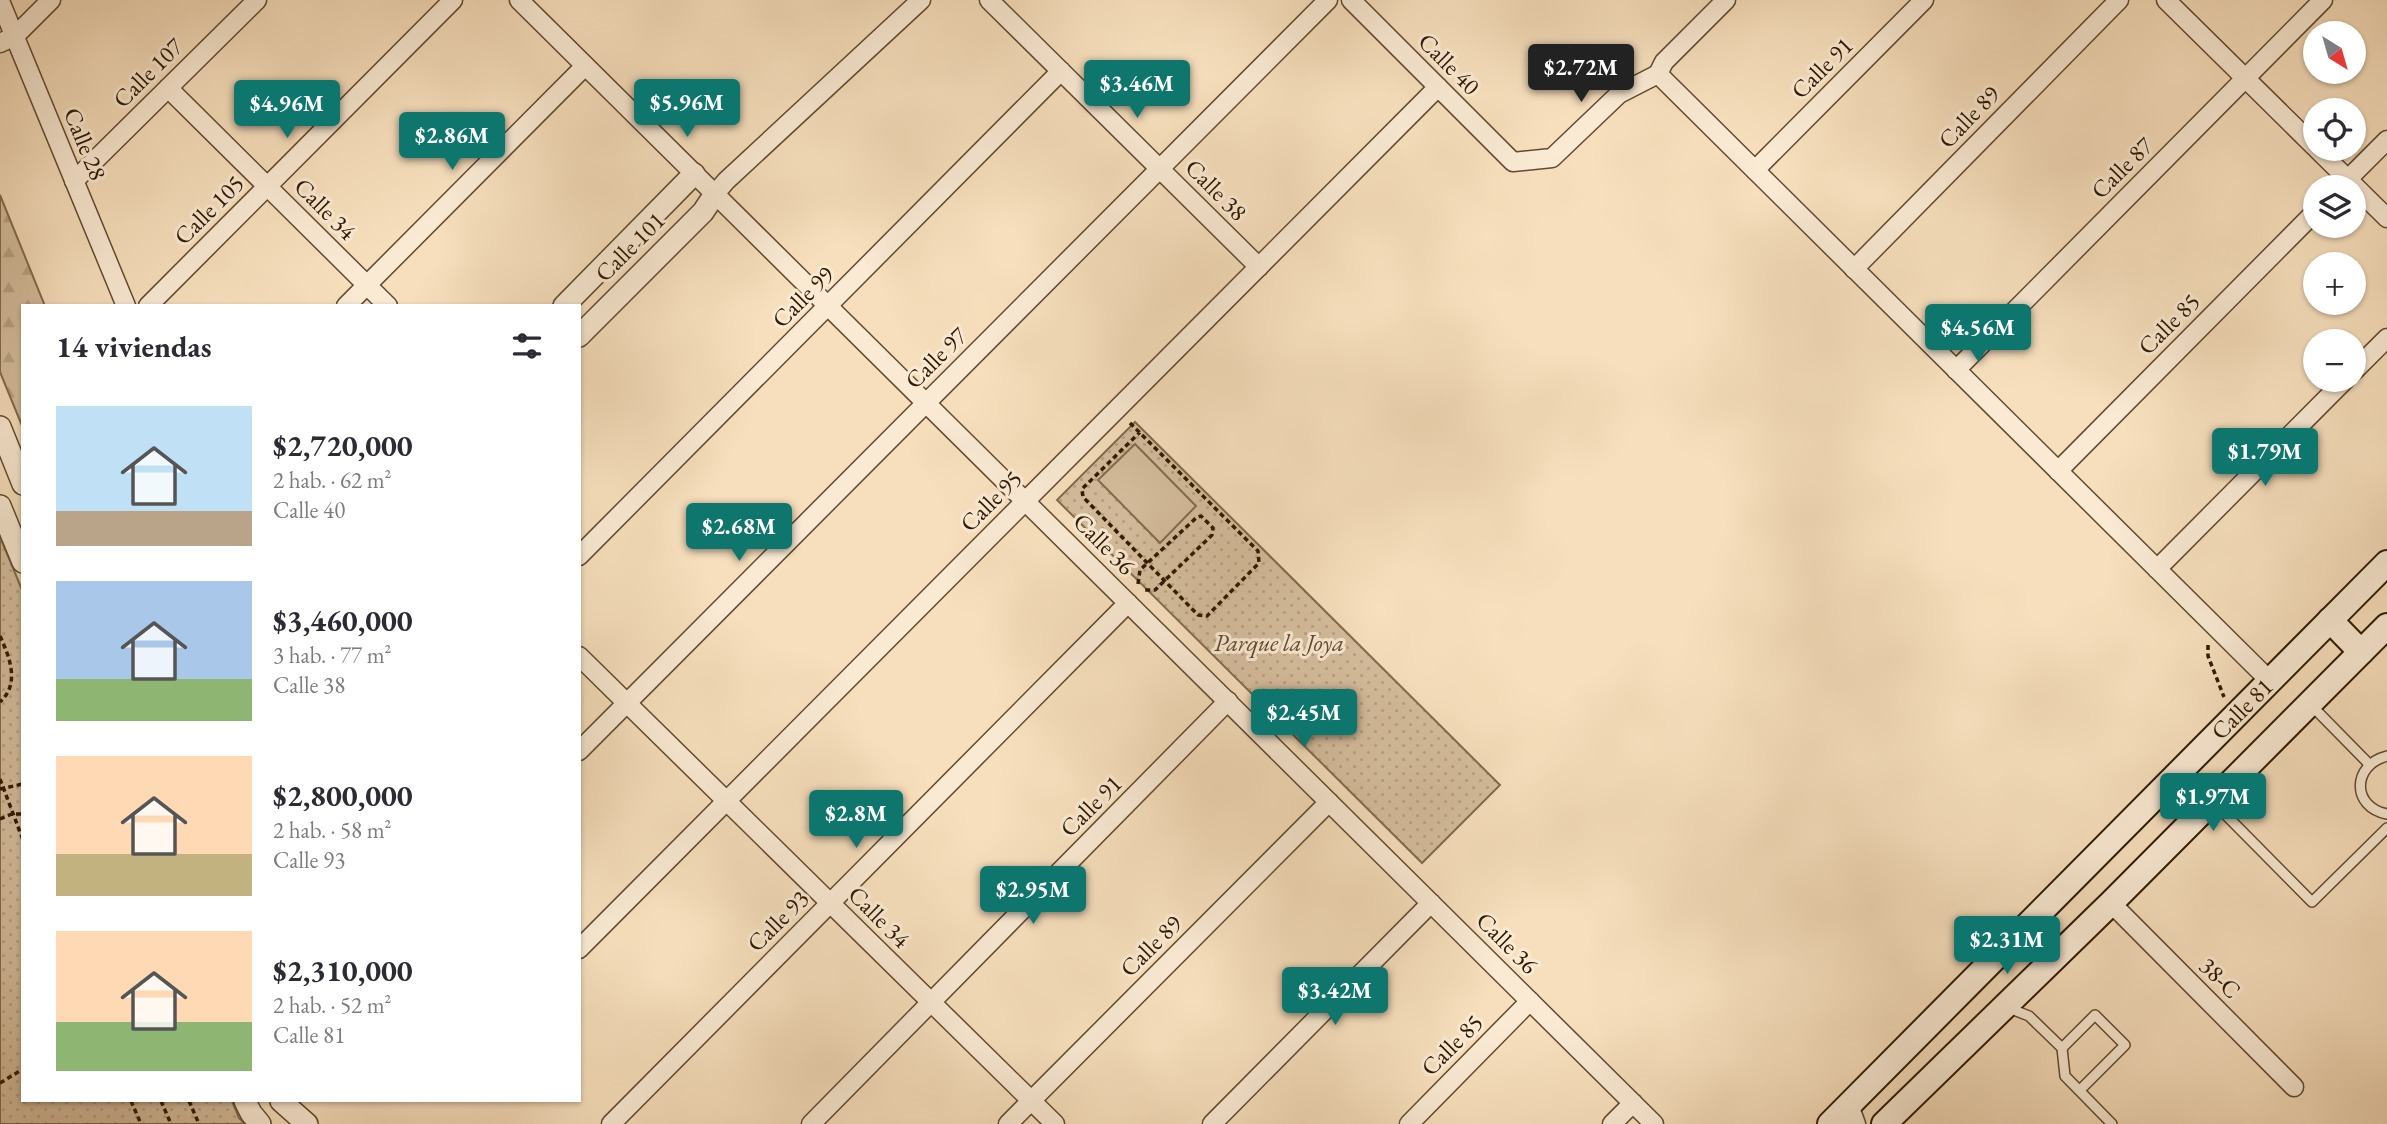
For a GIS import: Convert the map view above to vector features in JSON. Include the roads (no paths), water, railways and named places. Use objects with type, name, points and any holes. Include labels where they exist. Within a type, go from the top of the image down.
[{"type":"main road","name":"Calle 81","points":[[1830,1124],[1853,1115],[1976,977],[2387,563]]},
{"type":"main road","points":[[2330,620],[2361,652]]},
{"type":"main road","name":"Calle 81","points":[[1884,1124],[2111,903],[2387,626]]},
{"type":"main road","points":[[1976,977],[2004,1006]]},
{"type":"street","points":[[7,39],[51,0]]},
{"type":"street","name":"Calle 107","points":[[74,181],[257,0]]},
{"type":"street","name":"Calle 105","points":[[150,304],[453,0]]},
{"type":"street","name":"Calle 36","points":[[519,0],[1654,1124]]},
{"type":"street","points":[[715,194],[921,0]]},
{"type":"street","name":"Calle 38","points":[[989,0],[1259,267]]},
{"type":"street","name":"Calle 97","points":[[581,749],[1328,0]]},
{"type":"street","name":"Calle 40","points":[[1350,0],[1513,162],[1552,158],[1619,94],[1661,68]]},
{"type":"street","points":[[1726,0],[1661,68],[1755,170],[2270,681]]},
{"type":"street","name":"Calle 91","points":[[1755,170],[1924,0]]},
{"type":"street","name":"Calle 89","points":[[1854,269],[2119,0]]},
{"type":"street","points":[[2166,0],[2303,135]]},
{"type":"street","name":"Calle 87","points":[[1956,370],[2323,0]]},
{"type":"street","name":"Calle 28","points":[[0,1],[7,39],[74,181],[125,304]]},
{"type":"street","points":[[348,304],[585,66]]},
{"type":"street","name":"Calle 99","points":[[581,554],[1061,71]]},
{"type":"street","name":"Calle 95","points":[[581,947],[1438,87]]},
{"type":"street","name":"Calle 34","points":[[168,88],[386,304]]},
{"type":"street","points":[[2352,175],[2387,140]]},
{"type":"street","points":[[2326,161],[2338,175]]},
{"type":"street","name":"Calle 101","points":[[566,304],[694,174]]},
{"type":"street","name":"Calle 101","points":[[581,334],[703,212],[715,194]]},
{"type":"street","points":[[2366,201],[2387,218]]},
{"type":"street","name":"Calle 85","points":[[2058,471],[2303,224]]},
{"type":"street","points":[[2366,359],[2387,338]]},
{"type":"street","points":[[2157,569],[2333,392]]},
{"type":"street","points":[[0,428],[21,479]]},
{"type":"street","points":[[0,506],[21,557]]},
{"type":"street","name":"Calle 93","points":[[611,1124],[1128,603]]},
{"type":"street","name":"Calle 34","points":[[581,658],[1055,1124]]},
{"type":"street","name":"Calle 91","points":[[811,1124],[1228,701]]},
{"type":"street","name":"Calle 89","points":[[1009,1124],[1329,802]]},
{"type":"street","points":[[1212,1124],[1431,903]]},
{"type":"street","name":"38-C","points":[[2111,903],[2294,1087]]},
{"type":"street","name":"Calle 85","points":[[1409,1124],[1531,1001]]},
{"type":"street","points":[[245,1102],[260,1124]]},
{"type":"street","points":[[282,1102],[307,1124]]},
{"type":"street","points":[[1612,1124],[1633,1103]]},
{"type":"lane","points":[[2309,704],[2369,764]]},
{"type":"lane","points":[[2387,756],[2369,764],[2360,780],[2363,799],[2376,811],[2387,814]]},
{"type":"lane","points":[[2212,802],[2312,902],[2387,828]]},
{"type":"lane","points":[[2004,1006],[2029,1016],[2062,1048],[2065,1076],[2112,1124]]},
{"type":"lane","points":[[2062,1048],[2095,1015],[2125,1045],[2080,1090]]},
{"type":"park label","name":"Parque la Joya","points":[[1279,643]]}]
